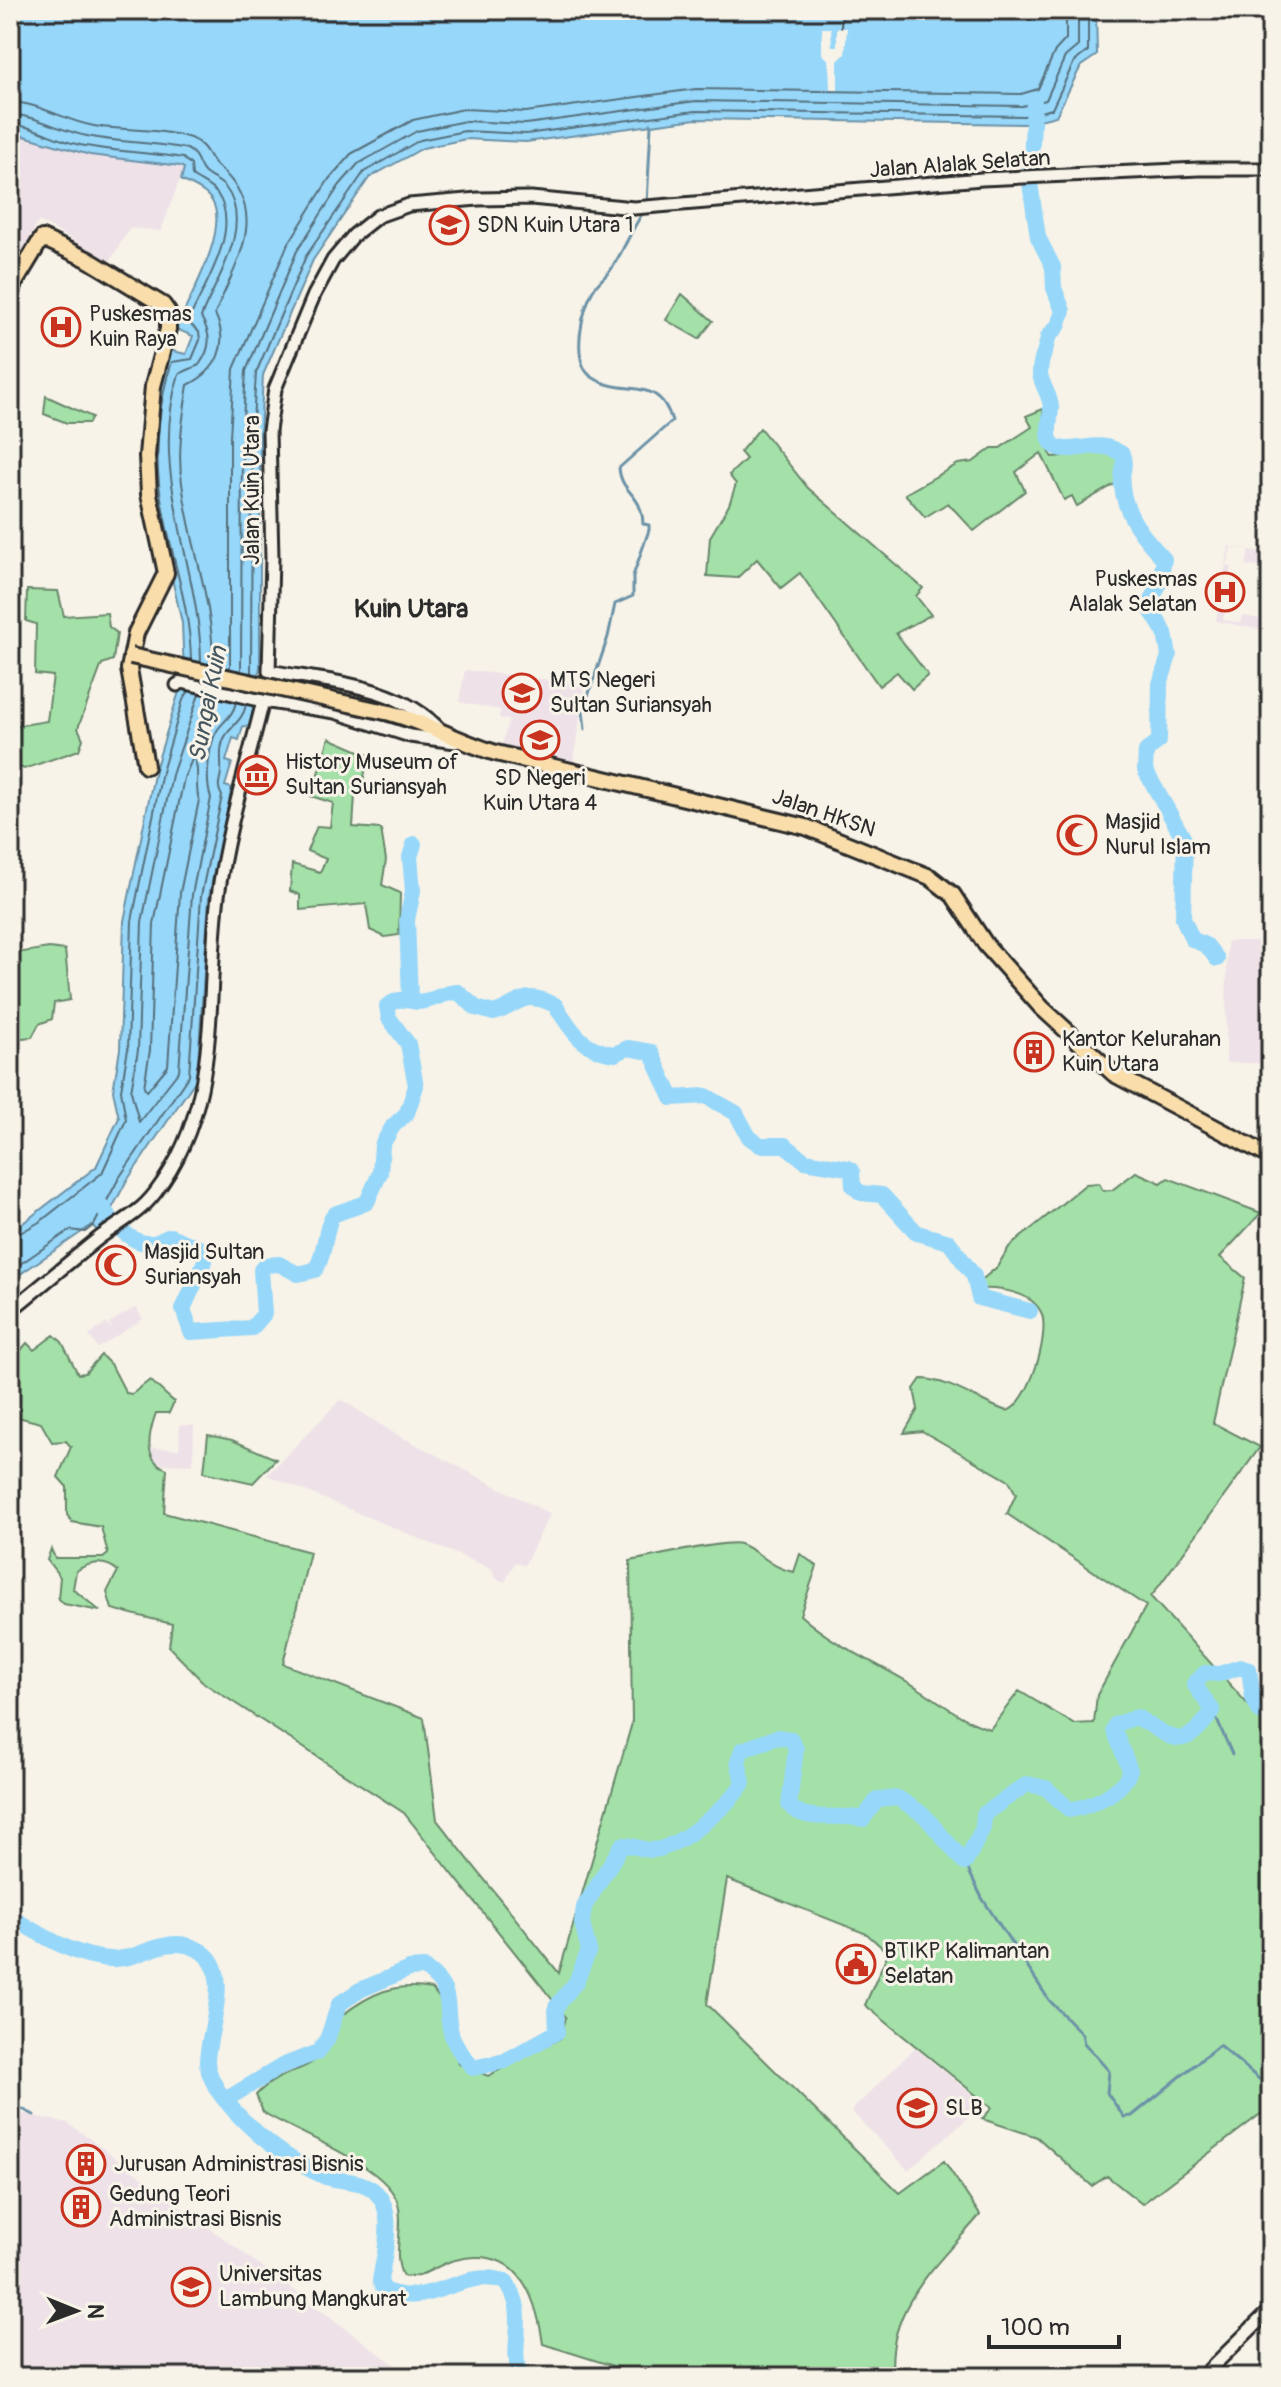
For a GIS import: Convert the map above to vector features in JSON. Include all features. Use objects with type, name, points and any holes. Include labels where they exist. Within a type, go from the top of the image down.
[{"type":"main road","points":[[10,291],[42,238],[87,259],[163,305],[168,312],[168,329],[153,386],[147,446],[149,494],[166,573],[136,633],[131,656],[130,690],[146,766]]},
{"type":"main road","points":[[131,656],[390,713],[442,732],[461,743]]},
{"type":"main road","name":"Jalan HKSN","points":[[461,743],[806,827],[930,877],[957,900],[986,945],[1042,1008],[1114,1074],[1271,1157]]},
{"type":"street","name":"Jalan Alalak Selatan","points":[[634,208],[1019,178],[1199,169],[1271,169]]},
{"type":"street","name":"Jalan Kuin Utara","points":[[442,732],[422,710],[395,697],[269,671],[272,558],[269,471],[273,399],[314,295],[342,248],[378,216],[422,203],[531,198],[634,208]]},
{"type":"street","name":"Jalan HKSN","points":[[180,684],[335,712],[410,736],[461,743]]},
{"type":"street","points":[[10,1311],[103,1235],[132,1216],[168,1174],[196,1116],[211,1018],[218,897],[236,796],[261,700]]},
{"type":"street","points":[[1202,2377],[1271,2309]]},
{"type":"shaded area","points":[[10,132],[90,155],[184,168],[161,231],[130,228],[110,261],[39,221],[10,274]]},
{"type":"shaded area","name":"Puskesmas Alalak Selatan","points":[[1229,546],[1271,554],[1268,631],[1216,621]],"holes":[[[1231,547],[1249,550],[1246,565],[1270,569],[1261,619],[1243,616],[1241,623],[1223,620],[1232,567],[1227,566]]]},
{"type":"shaded area","name":"MTS Negeri Sultan Suriansyah","points":[[465,670],[585,684],[573,763],[501,748],[509,720],[499,718],[500,710],[459,702]]},
{"type":"shaded area","points":[[1227,941],[1271,941],[1271,1063],[1226,1063]]},
{"type":"shaded area","points":[[136,1307],[143,1319],[98,1348],[89,1336],[106,1323],[113,1330],[109,1323]]},
{"type":"shaded area","points":[[341,1399],[392,1432],[550,1514],[524,1566],[515,1562],[505,1582],[495,1578],[492,1569],[267,1475]]},
{"type":"shaded area","points":[[180,1425],[194,1425],[193,1465],[150,1464],[151,1448],[179,1449]]},
{"type":"shaded area","name":"SLB","points":[[915,2048],[984,2104],[908,2170],[851,2111]]},
{"type":"shaded area","name":"Universitas Lambung Mangkurat","points":[[10,2111],[68,2123],[411,2377],[10,2377]]},
{"type":"green space","points":[[682,294],[713,321],[699,339],[666,320]]},
{"type":"green space","points":[[46,396],[92,417],[89,423],[67,423],[44,414]]},
{"type":"green space","points":[[1043,409],[1043,438],[1052,457],[1089,452],[1107,454],[1122,464],[1118,482],[1077,506],[1072,496],[1064,500],[1041,453],[1016,472],[1025,491],[974,531],[948,503],[925,517],[905,494],[958,464],[973,462],[992,448],[1000,448],[1032,427],[1026,416]]},
{"type":"green space","points":[[760,428],[808,488],[923,588],[916,596],[931,615],[896,633],[928,675],[912,689],[897,672],[879,686],[800,573],[781,588],[757,559],[737,578],[707,576],[710,537],[729,505],[736,484],[729,475],[746,459],[740,452]]},
{"type":"green space","points":[[27,590],[58,591],[64,616],[107,613],[109,627],[117,633],[113,660],[102,664],[78,728],[83,739],[79,750],[24,769],[10,763],[10,727],[47,721],[53,676],[35,674],[36,624],[26,621]]},
{"type":"green space","points":[[329,738],[369,755],[363,781],[356,779],[353,827],[381,829],[386,860],[382,885],[400,893],[399,935],[385,937],[370,930],[366,904],[300,910],[300,895],[290,891],[292,864],[320,872],[326,859],[307,851],[317,826],[330,827],[333,803],[311,796]]},
{"type":"green space","points":[[49,948],[65,950],[70,1000],[54,1003],[52,1019],[39,1024],[32,1037],[12,1039],[10,1046],[10,954]]},
{"type":"green space","points":[[1136,1172],[1161,1183],[1168,1178],[1261,1213],[1220,1257],[1245,1278],[1213,1423],[1260,1447],[1151,1597],[1260,1718],[1271,1722],[1271,2106],[1142,2204],[1107,2176],[1092,2186],[1037,2137],[982,2119],[992,2108],[865,2005],[888,1953],[867,1934],[727,1879],[707,2004],[900,2193],[944,2161],[980,2215],[932,2269],[906,2308],[897,2329],[893,2377],[648,2377],[543,2344],[535,2307],[520,2277],[494,2259],[476,2257],[455,2260],[417,2276],[403,2276],[398,2259],[400,2213],[391,2190],[359,2163],[263,2112],[256,2095],[327,2050],[341,2016],[363,2001],[395,1988],[432,1989],[443,2002],[459,2064],[488,2076],[561,2038],[566,2017],[404,1813],[204,1683],[169,1647],[172,1624],[112,1609],[107,1592],[118,1571],[108,1565],[97,1564],[76,1571],[73,1589],[100,1611],[64,1604],[58,1599],[60,1577],[47,1560],[51,1549],[55,1558],[103,1558],[108,1554],[101,1527],[72,1522],[67,1515],[67,1487],[58,1477],[71,1447],[66,1441],[52,1442],[41,1423],[14,1416],[10,1411],[15,1402],[11,1396],[13,1359],[27,1343],[34,1350],[54,1335],[62,1342],[78,1374],[85,1373],[101,1355],[112,1366],[126,1393],[132,1394],[150,1380],[174,1402],[169,1413],[156,1413],[150,1438],[154,1460],[167,1469],[164,1513],[310,1552],[283,1664],[424,1718],[437,1820],[559,1973],[632,1723],[630,1561],[733,1543],[794,1572],[800,1554],[817,1566],[800,1615],[828,1637],[963,1717],[990,1729],[1019,1691],[1074,1724],[1094,1723],[1097,1695],[1146,1606],[1007,1514],[1016,1494],[1009,1481],[922,1431],[904,1433],[918,1409],[914,1389],[921,1379],[943,1383],[1007,1411],[1015,1406],[1036,1367],[1043,1335],[1041,1312],[1023,1296],[997,1289],[980,1289],[978,1283],[997,1267],[1009,1247],[1086,1184],[1099,1183],[1103,1191],[1112,1190]]},
{"type":"green space","points":[[208,1435],[232,1440],[276,1459],[253,1483],[204,1472]]},
{"type":"water","name":"Sungai Kuin","points":[[10,10],[1096,10],[1097,55],[1081,66],[1056,116],[1024,124],[696,119],[526,142],[466,139],[423,148],[369,178],[313,260],[263,375],[260,667],[250,727],[243,726],[239,740],[233,738],[226,761],[232,763],[225,786],[232,788],[209,897],[197,1078],[126,1182],[99,1233],[92,1225],[10,1281],[10,1233],[96,1167],[119,1118],[113,1091],[120,1049],[124,921],[155,770],[184,675],[182,623],[151,485],[154,411],[168,350],[186,354],[193,336],[176,329],[212,247],[216,214],[206,194],[181,180],[184,168],[180,166],[90,155],[10,132]]},
{"type":"pier","points":[[822,28],[831,28],[832,46],[837,46],[837,28],[847,28],[845,54],[838,61],[838,90],[830,90],[829,60],[822,54]]},
{"type":"waterway","points":[[1034,101],[1030,183],[1038,237],[1053,267],[1054,288],[1063,311],[1058,326],[1048,337],[1040,369],[1051,404],[1049,436],[1054,446],[1060,448],[1102,446],[1122,454],[1122,486],[1127,507],[1143,535],[1164,559],[1160,582],[1149,607],[1165,633],[1169,656],[1160,684],[1159,741],[1146,751],[1145,770],[1185,841],[1183,918],[1192,939],[1207,946],[1217,959]]},
{"type":"waterway","points":[[647,204],[651,124]]},
{"type":"waterway","points":[[585,729],[583,711],[608,637],[615,604],[633,596],[633,576],[649,530],[649,525],[643,524],[639,505],[623,483],[619,468],[672,421],[658,397],[639,389],[604,383],[592,377],[581,360],[580,334],[590,298],[615,264],[644,211]]},
{"type":"waterway","points":[[410,998],[407,920],[413,891],[410,857],[414,844]]},
{"type":"waterway","points":[[96,1200],[120,1229],[135,1240],[155,1243],[170,1236],[204,1250],[205,1261],[183,1309],[191,1332],[252,1328],[264,1314],[261,1270],[265,1265],[279,1264],[298,1274],[315,1270],[332,1217],[367,1202],[380,1173],[382,1145],[393,1126],[407,1113],[416,1086],[408,1044],[389,1018],[387,1006],[399,1000],[420,1002],[458,992],[476,1008],[494,1013],[522,1000],[535,998],[555,1005],[579,1037],[594,1048],[615,1054],[628,1048],[651,1052],[672,1098],[706,1096],[736,1113],[749,1137],[760,1145],[785,1145],[805,1161],[848,1168],[852,1171],[853,1186],[861,1193],[882,1195],[917,1233],[949,1242],[974,1276],[979,1298],[1030,1311]]},
{"type":"waterway","points":[[225,2100],[282,2066],[318,2052],[327,2040],[339,2004],[360,1990],[409,1969],[424,1968],[441,1985],[447,2000],[452,2036],[473,2068],[505,2061],[557,2032],[556,2007],[576,1982],[589,1950],[582,1923],[584,1907],[622,1845],[653,1850],[690,1834],[743,1783],[738,1761],[742,1750],[777,1737],[791,1739],[796,1749],[789,1805],[796,1811],[805,1815],[863,1819],[877,1800],[898,1798],[924,1815],[965,1863],[983,1828],[984,1814],[1027,1784],[1046,1788],[1070,1810],[1096,1802],[1121,1785],[1130,1770],[1114,1730],[1116,1724],[1137,1717],[1170,1736],[1178,1738],[1193,1733],[1213,1711],[1194,1684],[1205,1673],[1219,1674],[1240,1667],[1249,1670],[1253,1698],[1260,1712],[1271,1717]]},
{"type":"waterway","points":[[1213,1711],[1232,1754]]},
{"type":"waterway","points":[[965,1863],[982,1898],[1049,2000],[1082,2034],[1084,2043],[1109,2071],[1107,2093],[1124,2117],[1132,2116],[1219,2045],[1259,2079]]},
{"type":"waterway","points":[[10,1917],[58,1944],[97,1957],[122,1958],[174,1944],[197,1949],[209,1958],[218,1985],[207,2062],[222,2096],[258,2134],[298,2163],[326,2177],[362,2184],[374,2191],[382,2201],[388,2227],[380,2281],[384,2290],[400,2295],[416,2295],[476,2279],[491,2278],[506,2282],[517,2307],[516,2354],[521,2377]]},
{"type":"waterway","points":[[10,1935],[20,1922]]},
{"type":"waterway","points":[[10,2103],[34,2115]]},
{"type":"ferry route","points":[[841,28],[842,10]]},
{"type":"place","name":"SDN Kuin Utara 1","points":[[449,225]]},
{"type":"place","name":"Puskesmas Kuin Raya","points":[[61,327]]},
{"type":"place","name":"Puskesmas Alalak Selatan","points":[[1225,592]]},
{"type":"place","name":"MTS Negeri Sultan Suriansyah","points":[[522,693]]},
{"type":"place","name":"SD Negeri Kuin Utara 4","points":[[540,740]]},
{"type":"place","name":"History Museum of Sultan Suriansyah","points":[[257,775]]},
{"type":"place","name":"Masjid Nurul Islam","points":[[1077,835]]},
{"type":"place","name":"Kantor Kelurahan Kuin Utara","points":[[1034,1052]]},
{"type":"place","name":"Masjid Sultan Suriansyah","points":[[116,1265]]},
{"type":"place","name":"BTIKP Kalimantan Selatan","points":[[856,1964]]},
{"type":"place","name":"SLB","points":[[917,2108]]},
{"type":"place","name":"Jurusan Administrasi Bisnis","points":[[86,2164]]},
{"type":"place","name":"Gedung Teori Administrasi Bisnis","points":[[81,2207]]},
{"type":"place","name":"Universitas Lambung Mangkurat","points":[[191,2287]]},
{"type":"district","name":"Kuin Utara","points":[[411,609]]}]
